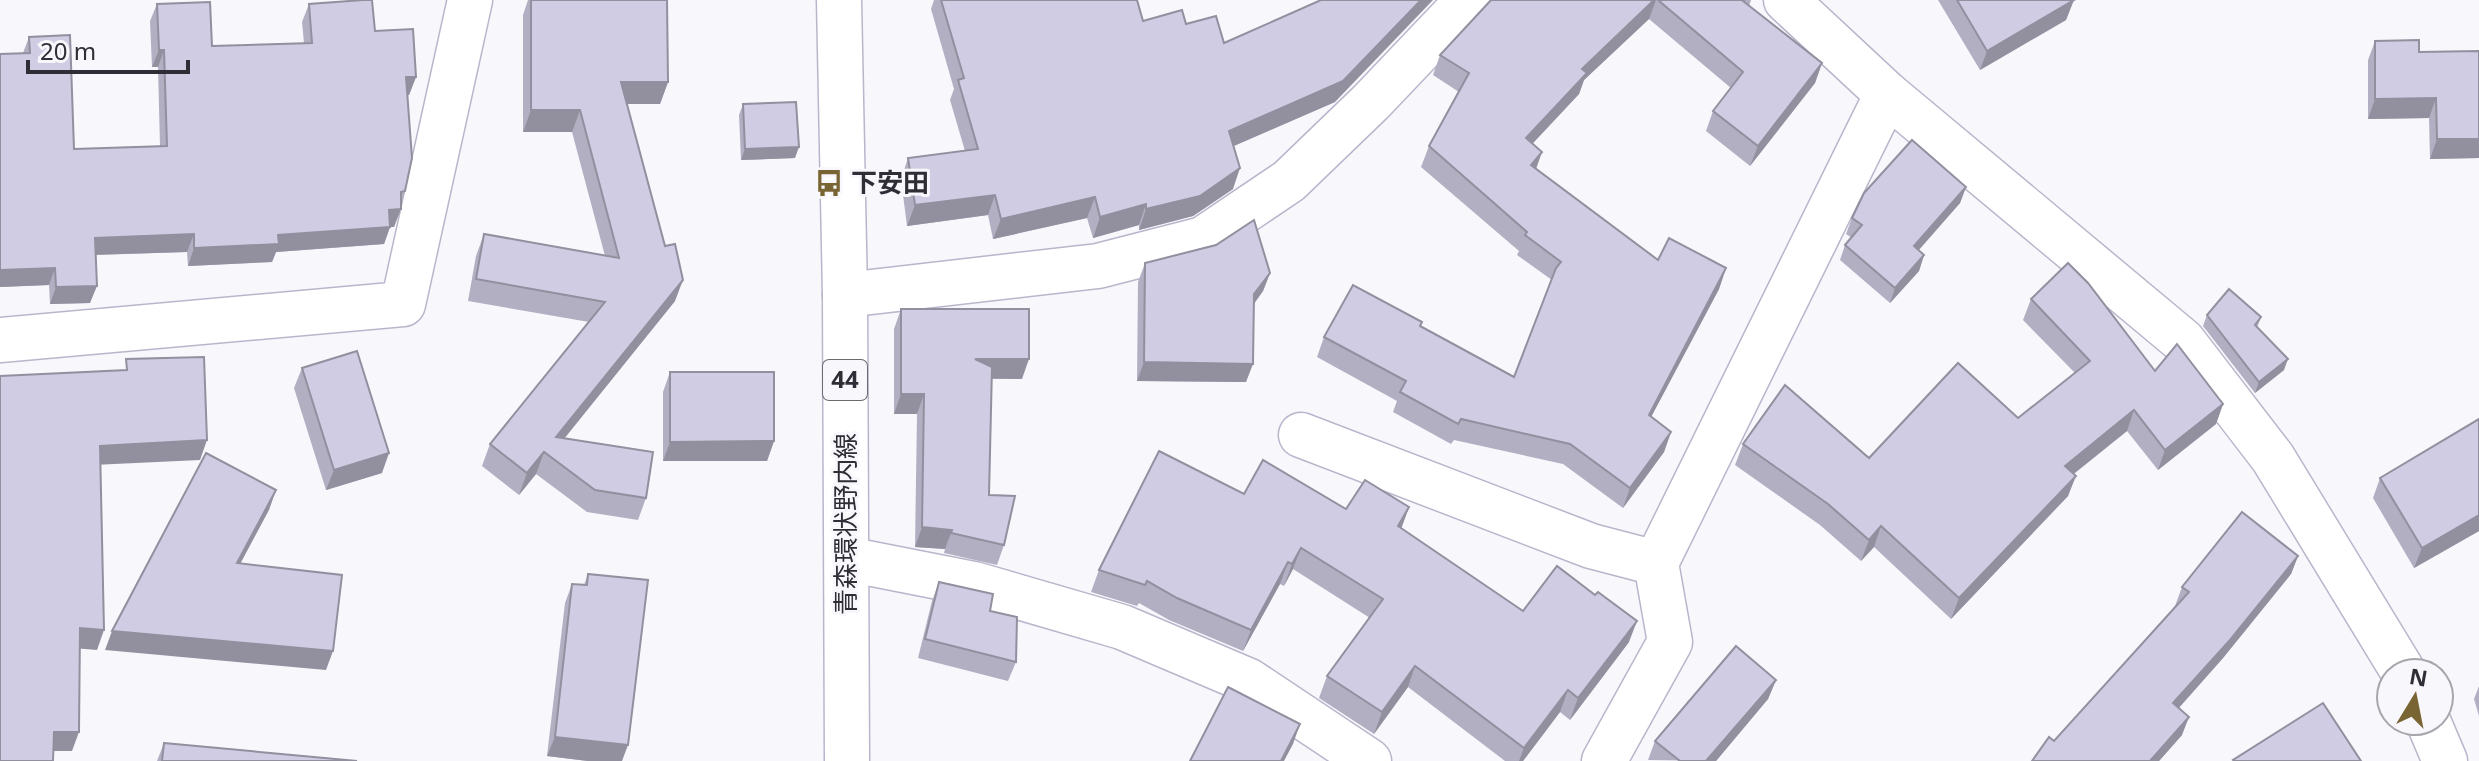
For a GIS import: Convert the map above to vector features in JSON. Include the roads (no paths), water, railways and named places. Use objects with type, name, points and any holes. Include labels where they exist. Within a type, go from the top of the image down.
[{"type":"street","points":[[0,340],[403,304],[470,0]]},
{"type":"street","name":"青森環状野内線","points":[[839,0],[845,295],[847,761]]},
{"type":"street","points":[[845,295],[1098,266],[1203,239],[1289,181],[1371,102],[1468,0]]},
{"type":"street","points":[[1786,0],[1887,94],[2183,341],[2273,458],[2394,657]]},
{"type":"street","points":[[1604,761],[1670,642],[1656,563],[1887,94]]},
{"type":"street","points":[[1301,435],[1591,546],[1656,563]]},
{"type":"street","points":[[847,559],[974,584],[1122,627],[1249,681],[1369,761]]},
{"type":"street","points":[[2435,737],[2445,761]]},
{"type":"place","name":"下安田","points":[[829,183]]}]
